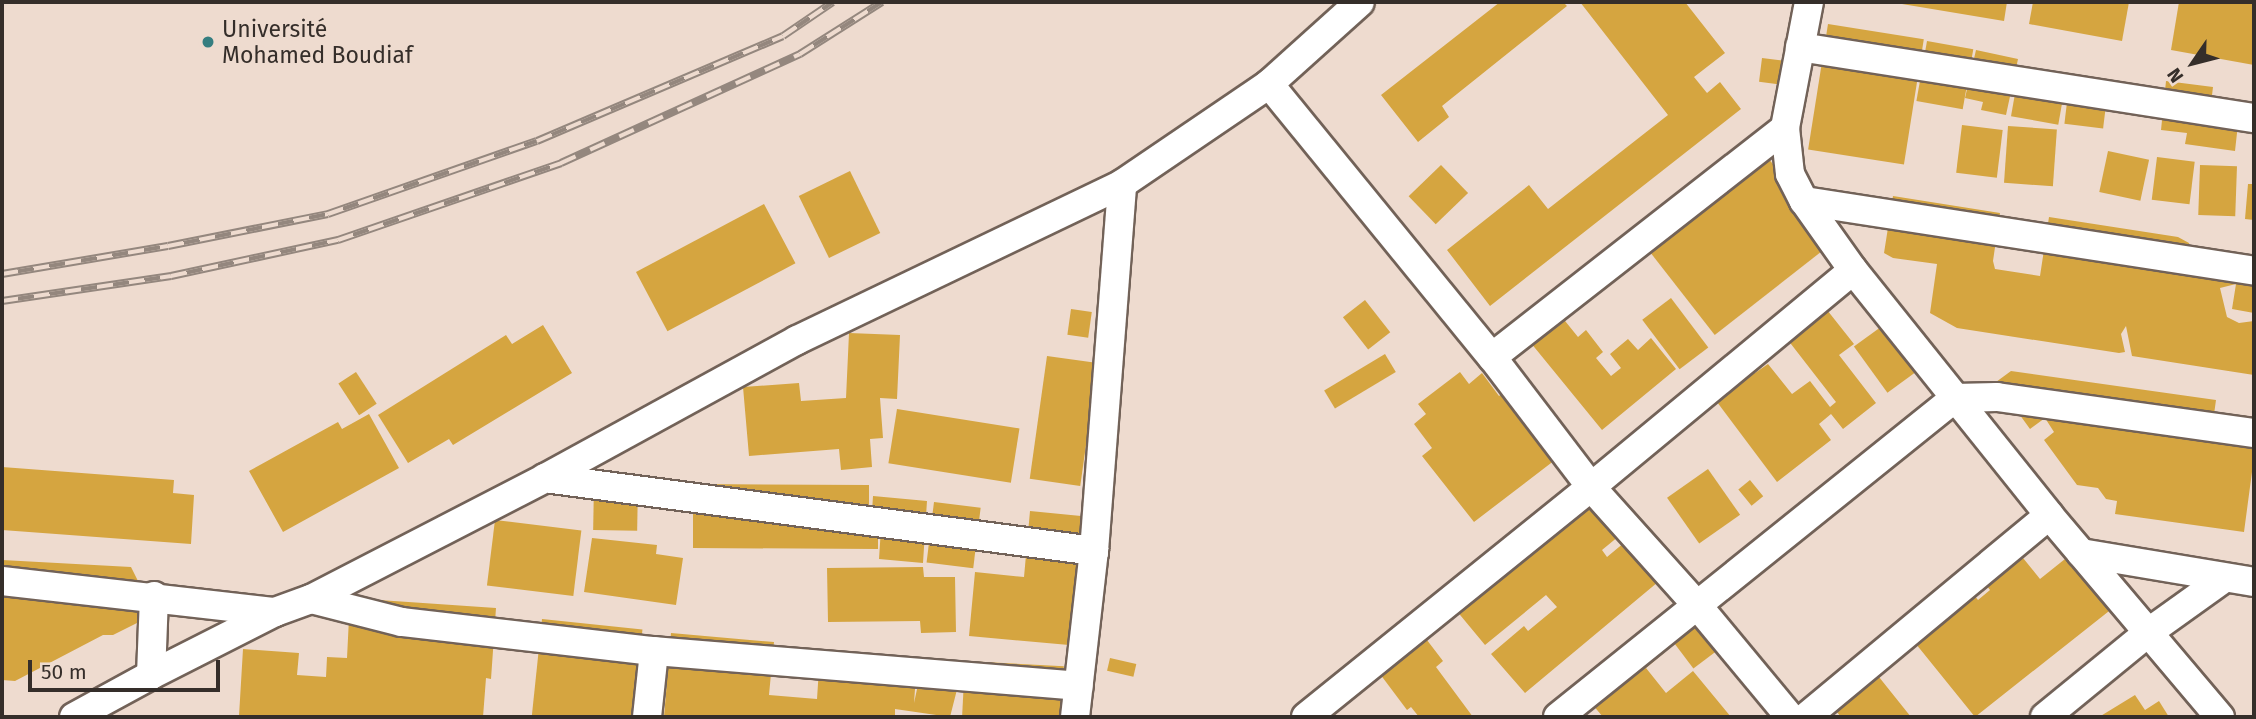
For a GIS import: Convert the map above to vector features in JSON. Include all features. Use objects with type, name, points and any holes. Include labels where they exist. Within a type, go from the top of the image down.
[{"type":"street","points":[[74,717],[150,675],[275,612],[311,599],[545,478],[797,340],[1122,184],[1269,84],[1360,2]]},
{"type":"street","points":[[1809,2],[1784,128],[1790,174],[1804,201],[1853,270],[2049,515],[2220,717]]},
{"type":"street","points":[[1800,47],[2254,118]]},
{"type":"street","points":[[1269,84],[1492,357],[1591,487],[1697,605],[1790,717]]},
{"type":"street","points":[[1492,357],[1784,128]]},
{"type":"street","points":[[1075,717],[1094,551],[1122,184]]},
{"type":"street","points":[[1804,201],[2254,271]]},
{"type":"street","points":[[1306,717],[1591,487],[1853,270]]},
{"type":"street","points":[[1558,717],[1955,398],[1997,397],[2254,433]]},
{"type":"street","points":[[545,478],[1094,551]]},
{"type":"street","points":[[1806,717],[2049,515]]},
{"type":"street","points":[[2081,553],[2223,579],[2253,577]]},
{"type":"street","points":[[2045,717],[2149,632],[2223,579]]},
{"type":"street","points":[[2,581],[154,596],[275,612]]},
{"type":"street","points":[[150,675],[154,596]]},
{"type":"street","points":[[311,599],[402,622],[654,651],[1079,686]]},
{"type":"street","points":[[647,717],[654,651]]},
{"type":"building","points":[[1500,2],[1563,2],[1567,6],[1442,106],[1449,117],[1418,142],[1381,95]]},
{"type":"building","points":[[1580,2],[1685,2],[1725,53],[1694,77],[1707,93],[1720,82],[1741,109],[1490,306],[1447,250],[1529,185],[1548,209],[1668,115]]},
{"type":"building","points":[[1890,2],[2007,2],[2004,21]]},
{"type":"building","points":[[2033,2],[2129,2],[2122,41],[2029,24]]},
{"type":"building","points":[[2179,2],[2254,2],[2254,65],[2171,50]]},
{"type":"building","points":[[1828,24],[1924,39],[1904,165],[1808,149]]},
{"type":"building","points":[[1927,41],[1973,49],[1963,109],[1916,101]]},
{"type":"building","points":[[1976,50],[2018,59],[2006,115],[1981,110],[1983,102],[1965,98]]},
{"type":"building","points":[[1762,58],[1787,61],[1784,85],[1759,82]]},
{"type":"building","points":[[2019,71],[2066,79],[2058,125],[2011,116]]},
{"type":"building","points":[[2070,78],[2109,83],[2103,128],[2064,124]]},
{"type":"building","points":[[2166,81],[2213,87],[2210,112],[2239,115],[2235,151],[2185,144],[2187,133],[2161,130]]},
{"type":"building","points":[[1962,125],[2003,130],[1997,178],[1956,173]]},
{"type":"building","points":[[2008,126],[2057,129],[2053,186],[2004,183]]},
{"type":"building","points":[[1758,145],[1834,242],[1715,335],[1639,238]]},
{"type":"building","points":[[2108,151],[2149,160],[2140,201],[2099,192]]},
{"type":"building","points":[[2157,157],[2195,162],[2189,204],[2152,200]]},
{"type":"building","points":[[1441,165],[1468,193],[1436,224],[1409,196]]},
{"type":"building","points":[[2200,165],[2237,166],[2235,216],[2198,215]]},
{"type":"building","points":[[850,171],[880,233],[829,258],[799,196]]},
{"type":"building","points":[[2248,184],[2254,184],[2254,220],[2245,219]]},
{"type":"building","points":[[1893,196],[2000,213],[1993,261],[1995,269],[2040,276],[2049,217],[2178,237],[2189,243],[2192,256],[2254,263],[2254,313],[2232,309],[2236,284],[2220,288],[2227,317],[2239,323],[2254,321],[2254,375],[2132,356],[2126,326],[2121,334],[2125,352],[2119,353],[1957,328],[1930,313],[1937,264],[1893,258],[1884,253]]},
{"type":"building","points":[[764,204],[795,263],[667,331],[636,272]]},
{"type":"building","points":[[1816,296],[1854,344],[1839,355],[1876,403],[1843,429],[1831,414],[1819,424],[1831,440],[1777,482],[1702,382],[1740,353],[1755,373],[1768,364],[1792,394],[1810,381],[1830,407],[1836,402],[1777,326]]},
{"type":"building","points":[[1671,298],[1708,348],[1680,369],[1642,320]]},
{"type":"building","points":[[1365,300],[1390,332],[1368,350],[1343,317]]},
{"type":"building","points":[[1071,309],[1092,312],[1088,338],[1067,335]]},
{"type":"building","points":[[1557,311],[1578,337],[1586,330],[1603,352],[1596,358],[1611,376],[1621,368],[1610,354],[1628,339],[1638,350],[1651,338],[1676,369],[1602,430],[1526,337]]},
{"type":"building","points":[[1896,316],[1930,362],[1887,393],[1854,347]]},
{"type":"building","points":[[543,325],[572,373],[453,445],[449,439],[408,463],[378,415],[506,335],[512,344]]},
{"type":"building","points":[[849,333],[900,335],[897,399],[880,398],[883,438],[870,439],[872,467],[841,470],[839,449],[749,456],[743,387],[799,383],[801,401],[846,398]]},
{"type":"building","points":[[1385,354],[1396,372],[1335,409],[1324,391]]},
{"type":"building","points":[[1047,356],[1098,363],[1080,486],[1030,479]]},
{"type":"building","points":[[2011,371],[2216,400],[2211,436],[2240,415],[2254,417],[2254,457],[2244,532],[2115,514],[2117,501],[2106,499],[2098,488],[2077,485],[2044,440],[2054,432],[2045,418],[2030,429],[1996,382]]},
{"type":"building","points":[[356,372],[377,404],[359,415],[338,383]]},
{"type":"building","points":[[1460,372],[1469,384],[1482,373],[1499,396],[1517,382],[1568,450],[1474,522],[1422,456],[1432,448],[1414,424],[1426,414],[1418,404]]},
{"type":"building","points":[[897,409],[1019,428],[1011,483],[888,463]]},
{"type":"building","points":[[369,414],[399,468],[283,532],[249,471],[338,422],[342,429]]},
{"type":"building","points":[[2,467],[174,480],[173,493],[194,495],[191,544],[2,530]]},
{"type":"building","points":[[1708,469],[1740,515],[1699,544],[1667,498]]},
{"type":"building","points":[[1595,473],[1636,522],[1602,550],[1607,557],[1625,542],[1658,582],[1525,693],[1491,654],[1524,626],[1528,631],[1557,607],[1546,595],[1485,645],[1446,598]]},
{"type":"building","points":[[1750,480],[1763,496],[1752,506],[1738,489]]},
{"type":"building","points":[[594,482],[638,483],[637,531],[593,530]]},
{"type":"building","points":[[693,484],[869,485],[869,521],[878,522],[878,549],[693,548]]},
{"type":"building","points":[[873,496],[927,501],[923,563],[879,559],[882,513],[872,512]]},
{"type":"building","points":[[934,502],[981,508],[973,568],[927,563]]},
{"type":"building","points":[[1030,511],[1081,516],[1069,645],[969,636],[975,572],[1024,577]]},
{"type":"building","points":[[495,520],[581,531],[573,596],[487,586]]},
{"type":"building","points":[[592,538],[657,545],[656,554],[683,558],[676,605],[584,592]]},
{"type":"building","points":[[2003,542],[2018,561],[2023,558],[2040,579],[2065,559],[2072,568],[2088,556],[2123,600],[1975,717],[1899,623],[1959,576],[1978,600],[1990,590],[1972,567]]},
{"type":"building","points":[[2,560],[131,567],[140,585],[139,622],[113,635],[103,635],[15,681],[2,680]]},
{"type":"building","points":[[923,567],[924,577],[955,577],[956,632],[921,633],[920,621],[828,622],[827,568]]},
{"type":"building","points":[[1701,589],[1737,636],[1693,669],[1658,621]]},
{"type":"building","points":[[350,598],[496,608],[491,679],[486,678],[483,717],[239,716],[243,649],[299,653],[297,675],[326,677],[327,657],[347,658]]},
{"type":"building","points":[[542,619],[642,630],[633,717],[532,716]]},
{"type":"building","points":[[1417,627],[1443,661],[1436,667],[1473,717],[1419,717],[1411,707],[1407,710],[1371,662]]},
{"type":"building","points":[[1648,632],[1665,652],[1646,668],[1666,693],[1693,671],[1731,717],[1603,717],[1592,704]]},
{"type":"building","points":[[671,633],[774,642],[769,695],[817,699],[820,653],[917,661],[914,703],[924,657],[963,666],[950,717],[895,709],[895,717],[664,717]]},
{"type":"building","points":[[1110,658],[1136,664],[1133,677],[1107,671]]},
{"type":"building","points":[[965,661],[1064,666],[1061,717],[962,717]]},
{"type":"building","points":[[1849,663],[1859,677],[1871,667],[1911,717],[1841,717],[1819,690],[1850,687],[1838,671]]},
{"type":"building","points":[[2135,695],[2145,710],[2159,701],[2169,717],[2099,717]]},
{"type":"railway","points":[[2,274],[168,246],[328,214],[537,141],[783,36],[833,2]]},
{"type":"railway","points":[[2,301],[171,276],[338,240],[561,163],[800,54],[882,2]]},
{"type":"place","name":"Université Mohamed Boudiaf","points":[[208,42]]}]
